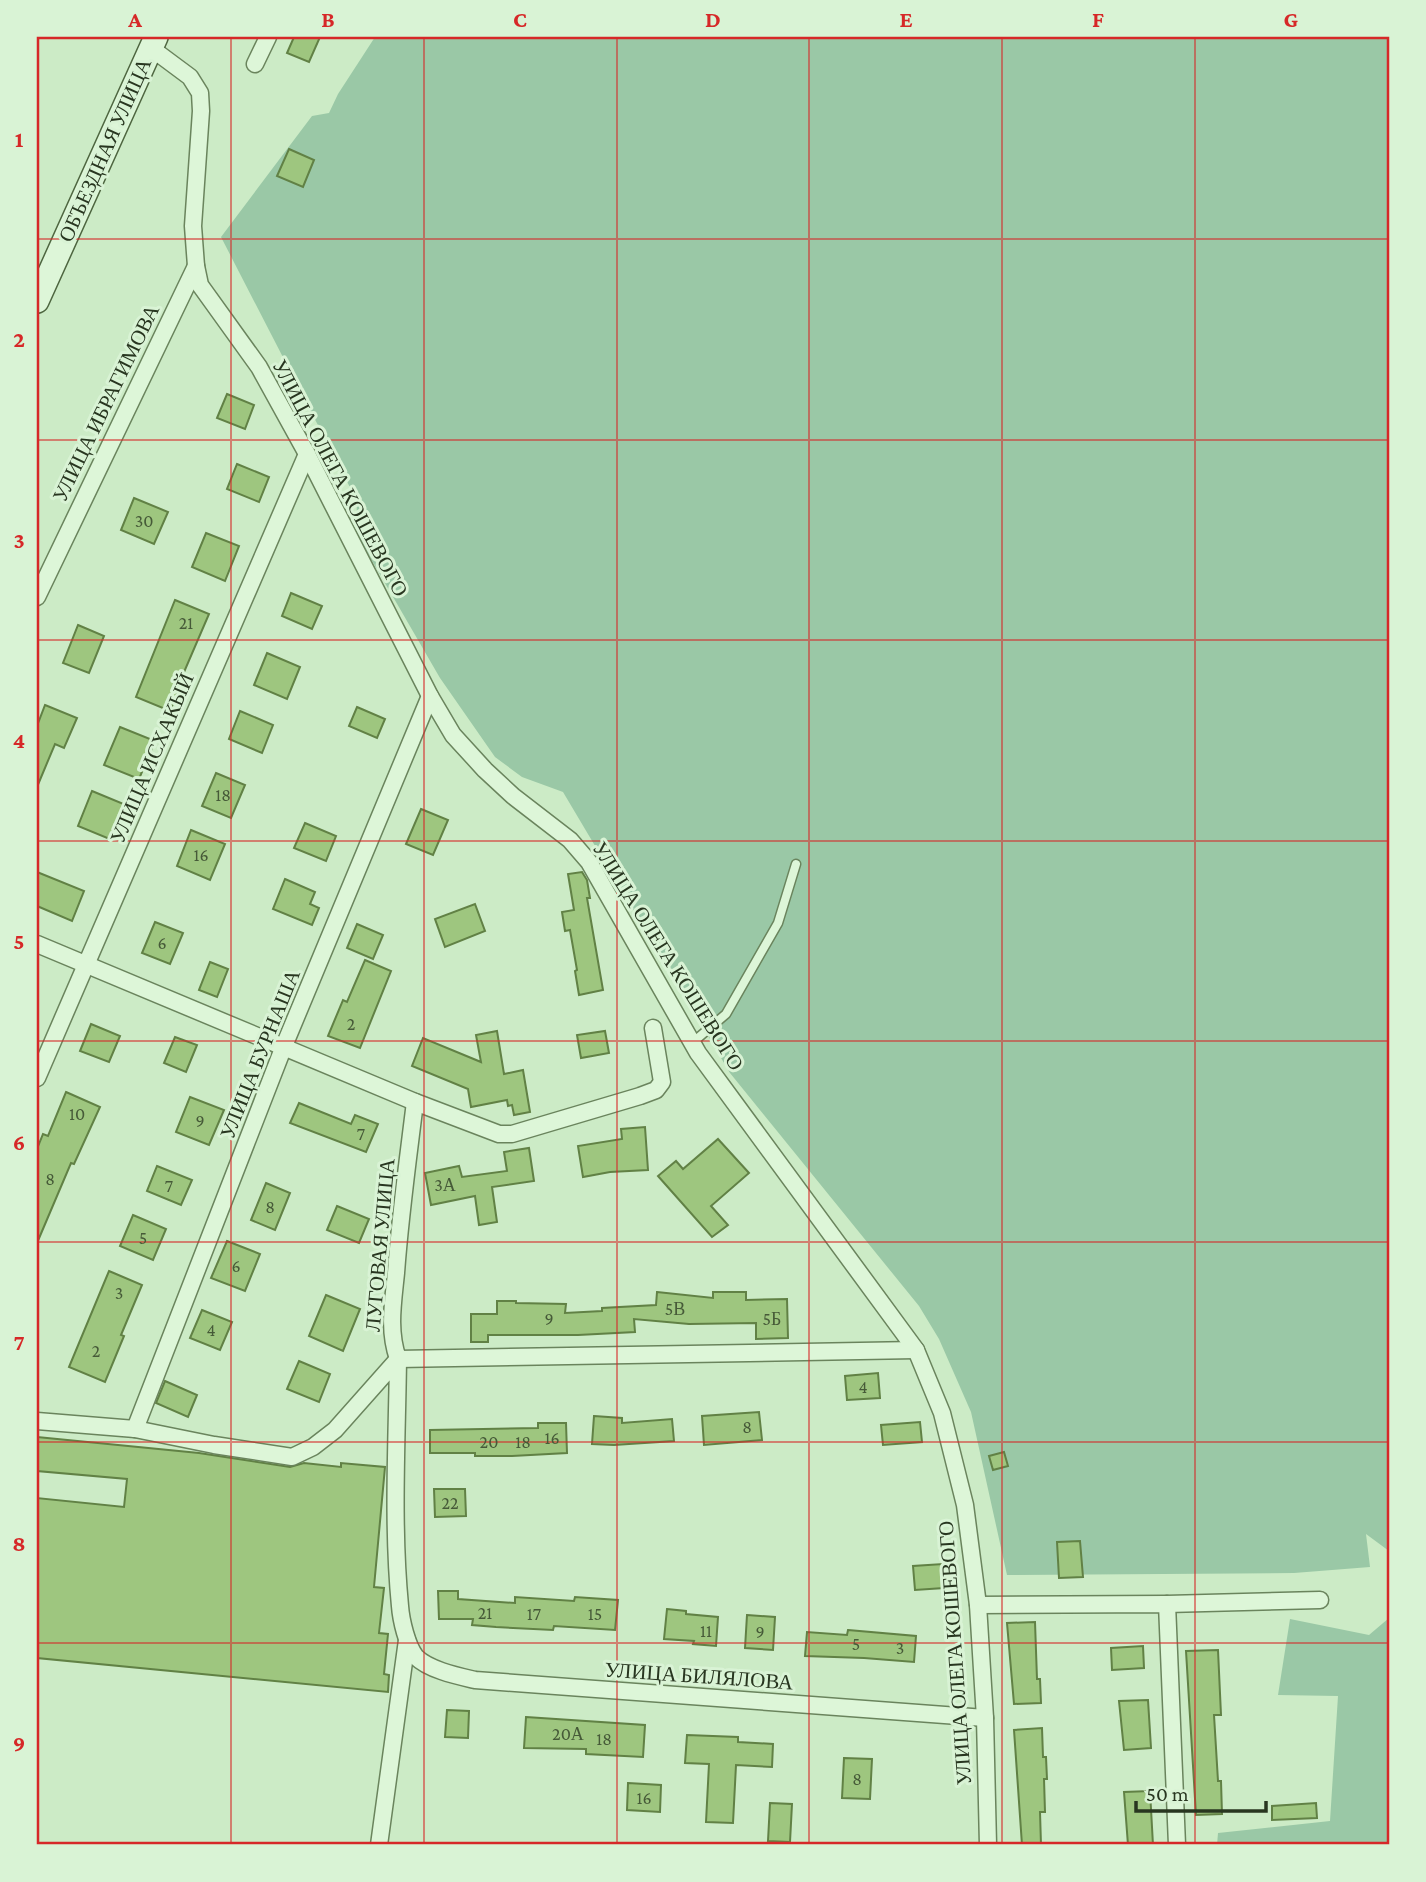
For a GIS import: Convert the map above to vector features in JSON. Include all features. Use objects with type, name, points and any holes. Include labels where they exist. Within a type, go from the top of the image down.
[{"type":"street","points":[[255,64],[268,37]]},
{"type":"street","points":[[154,42],[190,77],[200,93],[193,226],[196,266]]},
{"type":"street","name":"ОБЪЕЗДНАЯ УЛИЦА","points":[[37,300],[154,42]]},
{"type":"street","name":"УЛИЦА ОЛЕГА КОШЕВОГО","points":[[196,266],[200,285],[259,367],[307,454],[430,696],[453,735],[485,770],[513,796],[570,840],[589,862],[698,1053],[916,1350],[943,1413],[965,1505],[978,1605],[985,1718],[988,1845]]},
{"type":"street","name":"УЛИЦА ИБРАГИМОВА","points":[[37,597],[196,266]]},
{"type":"street","name":"УЛИЦА ИСХАКЫЙ","points":[[37,1078],[307,454]]},
{"type":"street","name":"УЛИЦА БУРНАША","points":[[135,1429],[284,1046],[430,696]]},
{"type":"street","points":[[37,944],[415,1102],[499,1134],[512,1134],[656,1090],[662,1082],[653,1028]]},
{"type":"street","name":"ЛУГОВАЯ УЛИЦА","points":[[415,1102],[392,1316],[392,1342],[398,1359],[916,1350]]},
{"type":"street","points":[[37,1421],[135,1429],[292,1457],[313,1447],[335,1430],[398,1359]]},
{"type":"street","points":[[380,1845],[407,1639],[400,1608],[396,1525],[398,1359]]},
{"type":"street","points":[[978,1605],[1320,1600]]},
{"type":"street","points":[[1167,1604],[1177,1845]]},
{"type":"street","name":"УЛИЦА БИЛЯЛОВА","points":[[407,1639],[416,1657],[441,1672],[475,1681],[985,1718]]},
{"type":"lane","points":[[692,1043],[726,1014],[733,1003],[778,923],[796,864]]},
{"type":"green space","points":[[375,37],[1389,37],[1389,1551],[1366,1534],[1370,1567],[1294,1573],[1007,1575],[971,1412],[939,1339],[919,1306],[730,1073],[563,792],[522,777],[495,757],[440,678],[356,533],[357,501],[221,237],[312,116],[329,113],[338,94]]},
{"type":"green space","points":[[1389,1618],[1389,1845],[1217,1845],[1218,1833],[1330,1821],[1338,1696],[1278,1695],[1290,1619],[1369,1635]]},
{"type":"building","points":[[294,37],[320,37],[309,62],[287,53]]},
{"type":"building","points":[[289,149],[314,160],[303,187],[277,176]]},
{"type":"building","points":[[227,394],[254,405],[245,429],[217,418]]},
{"type":"building","points":[[237,464],[269,477],[259,502],[227,489]]},
{"type":"building","points":[[134,498],[168,512],[154,544],[121,530]]},
{"type":"building","points":[[206,533],[239,546],[225,581],[192,567]]},
{"type":"building","points":[[291,593],[322,606],[312,629],[282,616]]},
{"type":"building","points":[[175,600],[209,614],[170,711],[136,697]]},
{"type":"building","points":[[78,625],[104,636],[89,673],[63,663]]},
{"type":"building","points":[[267,653],[300,667],[287,699],[254,685]]},
{"type":"building","points":[[45,705],[77,718],[64,748],[55,744],[37,787],[37,726]]},
{"type":"building","points":[[357,707],[385,719],[377,738],[349,726]]},
{"type":"building","points":[[240,711],[273,725],[262,753],[229,739]]},
{"type":"building","points":[[120,727],[155,741],[139,779],[104,765]]},
{"type":"building","points":[[216,773],[245,785],[231,818],[202,806]]},
{"type":"building","points":[[92,791],[126,805],[112,840],[78,826]]},
{"type":"building","points":[[421,809],[448,820],[433,855],[406,844]]},
{"type":"building","points":[[305,823],[336,836],[326,861],[294,848]]},
{"type":"building","points":[[191,830],[225,844],[210,880],[177,866]]},
{"type":"building","points":[[37,872],[84,891],[72,921],[37,906]]},
{"type":"building","points":[[582,872],[587,880],[590,898],[587,898],[603,990],[579,995],[570,930],[565,931],[562,912],[574,910],[568,874]]},
{"type":"building","points":[[285,879],[315,892],[310,904],[319,908],[312,925],[273,909]]},
{"type":"building","points":[[475,904],[485,931],[445,947],[435,919]]},
{"type":"building","points":[[155,922],[183,933],[170,964],[142,953]]},
{"type":"building","points":[[357,924],[383,935],[373,959],[347,948]]},
{"type":"building","points":[[365,960],[391,971],[360,1048],[328,1036],[343,1000],[347,1002]]},
{"type":"building","points":[[210,962],[228,969],[217,997],[199,990]]},
{"type":"building","points":[[91,1024],[120,1036],[109,1062],[80,1051]]},
{"type":"building","points":[[497,1031],[504,1074],[523,1070],[530,1112],[514,1115],[512,1105],[508,1106],[507,1100],[471,1107],[468,1089],[412,1066],[423,1038],[481,1062],[476,1035]]},
{"type":"building","points":[[605,1031],[609,1053],[581,1058],[577,1035]]},
{"type":"building","points":[[175,1037],[197,1045],[186,1072],[164,1063]]},
{"type":"building","points":[[66,1092],[100,1107],[74,1164],[71,1163],[37,1243],[37,1149],[43,1134],[48,1136]]},
{"type":"building","points":[[190,1097],[224,1110],[209,1145],[176,1132]]},
{"type":"building","points":[[299,1103],[351,1124],[355,1115],[378,1124],[366,1152],[290,1123]]},
{"type":"building","points":[[645,1127],[648,1170],[583,1177],[578,1146],[622,1139],[621,1129]]},
{"type":"building","points":[[718,1139],[749,1173],[711,1206],[728,1225],[712,1237],[658,1176],[676,1161],[683,1169]]},
{"type":"building","points":[[529,1148],[534,1181],[492,1187],[497,1222],[479,1225],[475,1196],[431,1205],[425,1173],[459,1166],[462,1177],[507,1171],[504,1152]]},
{"type":"building","points":[[157,1166],[192,1180],[181,1205],[147,1191]]},
{"type":"building","points":[[266,1183],[290,1193],[275,1230],[251,1220]]},
{"type":"building","points":[[337,1206],[369,1219],[359,1243],[327,1230]]},
{"type":"building","points":[[133,1215],[166,1229],[153,1260],[120,1246]]},
{"type":"building","points":[[227,1241],[260,1254],[245,1291],[211,1278]]},
{"type":"building","points":[[109,1271],[142,1285],[105,1382],[69,1367]]},
{"type":"building","points":[[657,1292],[713,1298],[713,1292],[746,1292],[746,1300],[787,1299],[788,1338],[756,1339],[756,1323],[689,1324],[634,1319],[635,1332],[488,1335],[488,1342],[471,1342],[471,1314],[497,1314],[497,1301],[566,1304],[565,1313],[602,1311],[602,1308],[656,1305]]},
{"type":"building","points":[[326,1295],[360,1309],[343,1351],[309,1336]]},
{"type":"building","points":[[202,1310],[232,1322],[220,1350],[190,1338]]},
{"type":"building","points":[[299,1361],[330,1374],[319,1402],[287,1389]]},
{"type":"building","points":[[878,1373],[880,1398],[847,1400],[845,1376]]},
{"type":"building","points":[[165,1381],[197,1395],[188,1417],[156,1403]]},
{"type":"building","points":[[759,1412],[762,1440],[704,1445],[702,1416]]},
{"type":"building","points":[[594,1416],[622,1418],[622,1423],[672,1419],[674,1441],[592,1444]]},
{"type":"building","points":[[920,1422],[922,1442],[883,1445],[881,1425]]},
{"type":"building","points":[[538,1423],[566,1423],[567,1453],[475,1456],[475,1453],[430,1453],[430,1430],[538,1428]]},
{"type":"building","points":[[37,1437],[199,1453],[290,1467],[304,1463],[341,1467],[341,1463],[385,1467],[374,1587],[384,1588],[379,1633],[388,1634],[384,1674],[389,1675],[388,1692],[37,1658],[37,1498],[124,1507],[127,1479],[37,1471]]},
{"type":"building","points":[[1004,1452],[1008,1466],[993,1470],[989,1456]]},
{"type":"building","points":[[434,1489],[465,1489],[466,1516],[435,1517]]},
{"type":"building","points":[[1080,1541],[1083,1577],[1059,1578],[1057,1542]]},
{"type":"building","points":[[943,1564],[944,1588],[915,1590],[913,1566]]},
{"type":"building","points":[[438,1591],[458,1591],[458,1599],[515,1603],[515,1597],[574,1601],[575,1597],[618,1600],[615,1630],[554,1626],[553,1630],[496,1627],[472,1625],[473,1619],[439,1619]]},
{"type":"building","points":[[667,1609],[718,1617],[716,1646],[664,1639]]},
{"type":"building","points":[[747,1615],[775,1617],[773,1650],[745,1648]]},
{"type":"building","points":[[1035,1622],[1037,1679],[1040,1679],[1041,1703],[1014,1704],[1007,1623]]},
{"type":"building","points":[[848,1630],[916,1636],[914,1662],[805,1656],[807,1632],[847,1635]]},
{"type":"building","points":[[1143,1646],[1144,1668],[1112,1670],[1111,1648]]},
{"type":"building","points":[[1218,1650],[1221,1715],[1214,1715],[1222,1814],[1196,1815],[1186,1651]]},
{"type":"building","points":[[1148,1700],[1151,1748],[1124,1750],[1119,1701]]},
{"type":"building","points":[[447,1710],[469,1711],[468,1738],[445,1737]]},
{"type":"building","points":[[526,1717],[645,1725],[643,1757],[586,1754],[586,1749],[524,1748]]},
{"type":"building","points":[[1042,1728],[1047,1779],[1044,1779],[1045,1812],[1040,1812],[1041,1845],[1022,1845],[1014,1730]]},
{"type":"building","points":[[687,1735],[738,1737],[738,1742],[773,1744],[772,1767],[736,1765],[733,1823],[706,1822],[709,1764],[685,1763]]},
{"type":"building","points":[[844,1758],[872,1759],[870,1799],[842,1798]]},
{"type":"building","points":[[628,1783],[661,1785],[660,1812],[627,1810]]},
{"type":"building","points":[[1150,1791],[1153,1845],[1128,1845],[1124,1792]]},
{"type":"building","points":[[770,1803],[792,1804],[790,1842],[768,1841]]},
{"type":"building","points":[[1316,1803],[1317,1818],[1272,1820],[1272,1806]]}]
